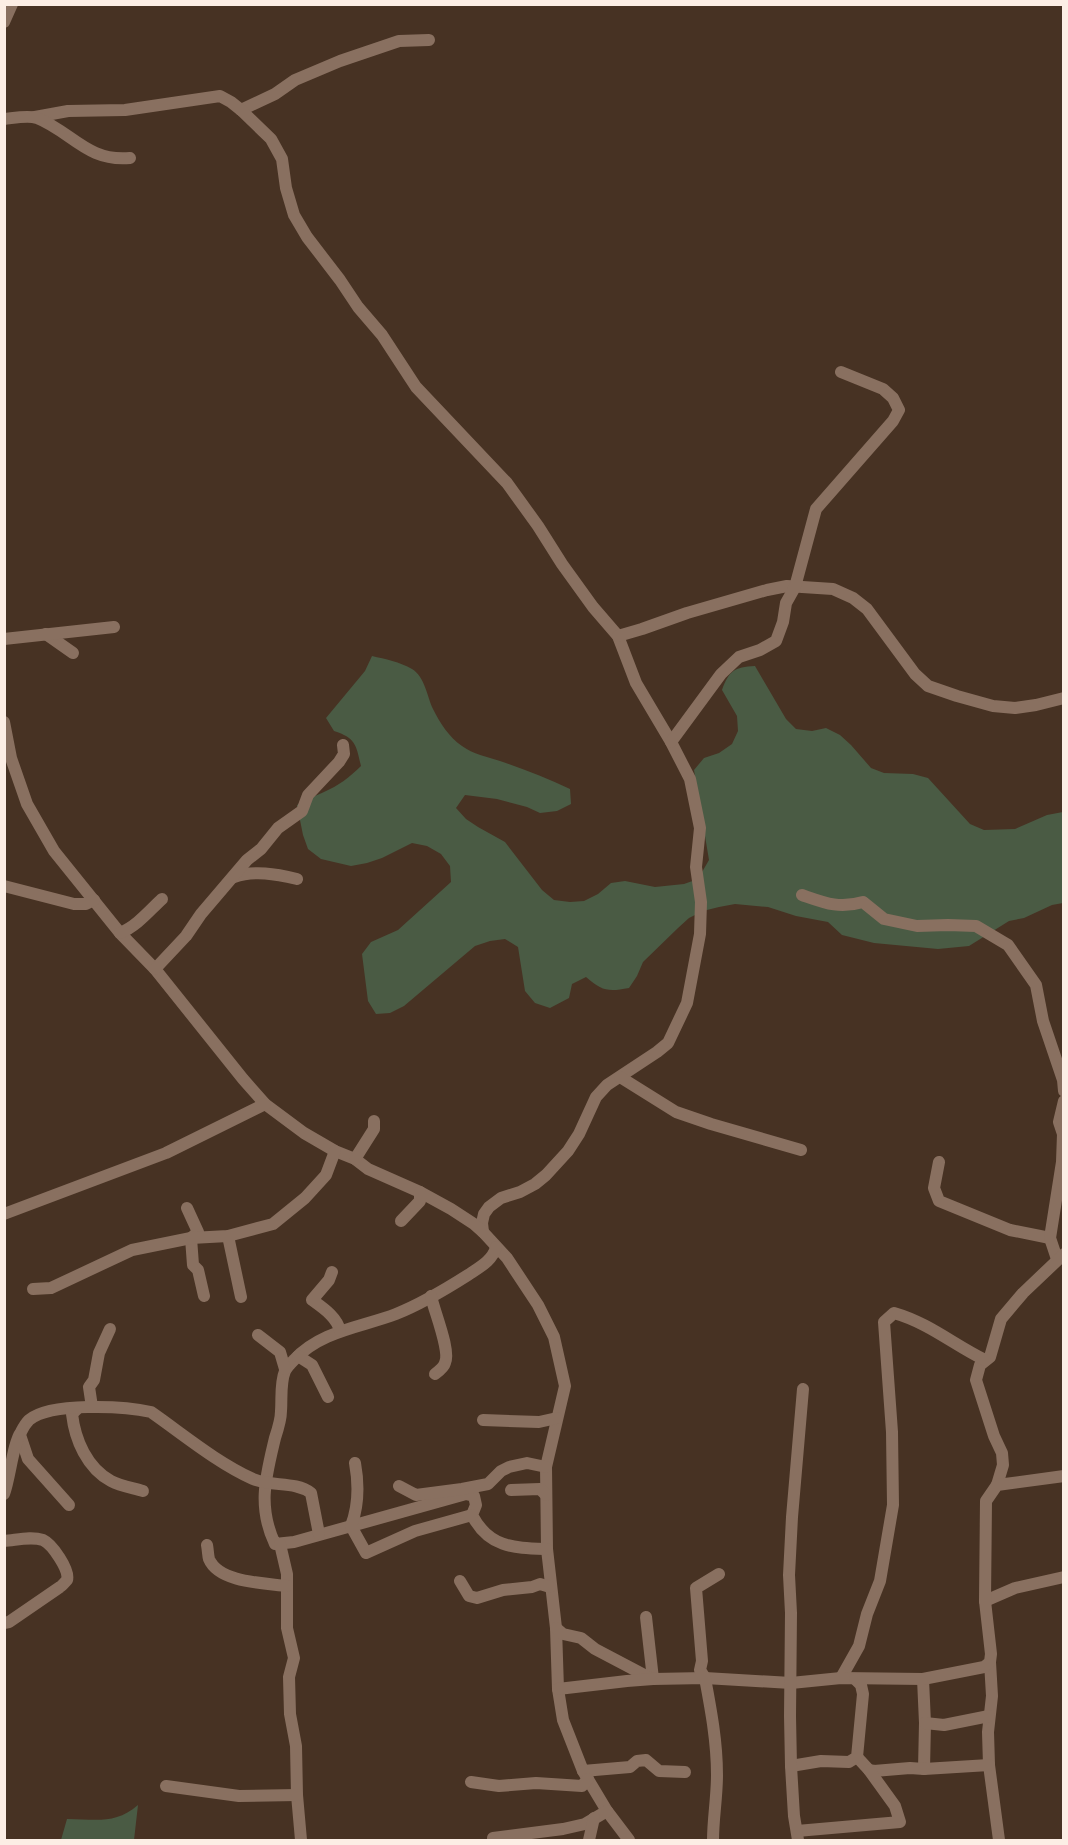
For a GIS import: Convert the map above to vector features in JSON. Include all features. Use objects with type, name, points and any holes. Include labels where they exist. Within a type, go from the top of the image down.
[{"type":"street","points":[[4,22],[12,4]]},
{"type":"street","points":[[241,110],[266,99],[295,80],[340,61],[399,41],[429,40]]},
{"type":"street","points":[[4,119],[35,117],[68,111],[125,110],[220,96],[241,110],[271,139],[282,159],[286,188],[294,214],[307,237],[358,307],[382,335],[416,387],[507,483],[568,573],[618,636],[636,683],[690,779],[700,828],[696,867],[701,902],[700,934],[687,1003],[668,1043],[607,1085],[596,1097],[579,1134],[568,1151],[535,1184],[501,1198],[489,1207],[484,1214],[483,1232]]},
{"type":"street","points":[[35,117],[97,155],[119,159],[130,158]]},
{"type":"street","points":[[671,742],[721,674],[739,657],[760,650],[776,641],[783,622],[786,603],[795,587],[816,509],[899,410],[893,398],[883,389],[841,372]]},
{"type":"street","points":[[618,636],[737,598],[787,586],[833,589],[853,598],[867,609],[915,674],[928,686],[993,706],[1015,708],[1064,698]]},
{"type":"street","points":[[4,639],[23,642],[46,634],[114,627]]},
{"type":"street","points":[[46,634],[73,653]]},
{"type":"street","points":[[4,722],[11,758],[27,804],[54,850],[120,933],[155,969],[265,1104],[334,1151],[355,1159],[368,1169],[420,1192],[451,1209],[483,1232],[507,1258],[538,1305],[554,1337],[565,1386],[546,1467],[547,1549],[556,1628],[558,1689],[567,1733],[585,1775],[607,1811],[629,1840]]},
{"type":"street","points":[[155,969],[278,828],[302,811],[308,795],[344,754],[343,745]]},
{"type":"street","points":[[234,877],[242,874],[270,873],[297,879]]},
{"type":"street","points":[[4,886],[74,904],[86,904],[94,900]]},
{"type":"street","points":[[802,895],[831,905],[851,905],[863,902],[884,919],[900,924],[976,926],[1008,945],[1036,985],[1043,1021],[1063,1080],[1064,1091]]},
{"type":"street","points":[[120,933],[136,924],[162,899]]},
{"type":"street","points":[[620,1077],[676,1112],[801,1150]]},
{"type":"street","points":[[999,1840],[987,1732],[992,1696],[990,1662],[992,1654],[985,1601],[986,1501],[997,1485],[1004,1465],[1002,1453],[994,1436],[976,1380],[980,1365],[990,1357],[1001,1319],[1023,1293],[1060,1257],[1050,1238],[1062,1162],[1063,1134],[1059,1122],[1064,1101]]},
{"type":"street","points":[[4,1214],[166,1153],[265,1104]]},
{"type":"street","points":[[355,1159],[374,1129],[374,1120]]},
{"type":"street","points":[[33,1289],[51,1288],[132,1250],[191,1238],[228,1236],[273,1224],[305,1197],[326,1175],[334,1151]]},
{"type":"street","points":[[939,1162],[934,1188],[939,1201],[1010,1230],[1050,1238]]},
{"type":"street","points":[[400,1221],[420,1201],[420,1192]]},
{"type":"street","points":[[187,1208],[198,1232],[191,1238]]},
{"type":"street","points":[[228,1236],[241,1297]]},
{"type":"street","points":[[191,1238],[193,1265],[198,1270],[204,1296]]},
{"type":"street","points":[[285,1369],[305,1349],[340,1331],[397,1313],[431,1296],[480,1267],[495,1254],[496,1246]]},
{"type":"street","points":[[332,1272],[329,1280],[312,1300],[327,1311],[339,1325],[340,1331]]},
{"type":"street","points":[[431,1296],[434,1312],[442,1329],[447,1356],[445,1365],[435,1374]]},
{"type":"street","points":[[841,1678],[859,1646],[867,1614],[880,1581],[893,1505],[892,1432],[884,1322],[894,1313],[908,1317],[985,1360]]},
{"type":"street","points":[[92,1407],[89,1388],[94,1380],[99,1353],[110,1329]]},
{"type":"street","points":[[258,1335],[280,1352],[285,1369],[281,1414],[264,1483],[264,1510],[269,1532],[275,1544],[294,1542],[466,1494],[474,1496],[476,1505],[472,1515],[477,1525],[491,1539],[518,1548],[547,1549]]},
{"type":"street","points":[[298,1356],[312,1365],[328,1397]]},
{"type":"street","points":[[803,1389],[789,1575],[791,1766],[797,1836],[900,1822],[895,1806],[857,1757],[863,1694],[861,1685],[855,1679]]},
{"type":"street","points":[[4,1494],[19,1434],[30,1419],[48,1412],[78,1408],[120,1407],[151,1412],[229,1467],[264,1483],[301,1487],[311,1493],[320,1534]]},
{"type":"street","points":[[78,1408],[72,1414],[74,1431],[90,1464],[111,1482],[143,1491]]},
{"type":"street","points":[[483,1420],[539,1422],[557,1418]]},
{"type":"street","points":[[19,1434],[28,1459],[69,1505]]},
{"type":"street","points":[[355,1463],[358,1480],[357,1507],[351,1526],[366,1553],[415,1531],[472,1515]]},
{"type":"street","points":[[399,1486],[416,1495],[488,1484],[501,1471],[509,1467],[528,1463],[546,1467]]},
{"type":"street","points":[[997,1485],[1064,1476]]},
{"type":"street","points":[[512,1490],[540,1489],[546,1495]]},
{"type":"street","points":[[4,1541],[33,1538],[42,1540],[50,1544],[67,1572],[66,1581],[60,1587],[9,1622],[4,1623]]},
{"type":"street","points":[[280,1544],[287,1574],[287,1628],[294,1658],[290,1677],[290,1714],[296,1746],[301,1840]]},
{"type":"street","points":[[207,1545],[210,1561],[222,1573],[242,1580],[287,1586]]},
{"type":"street","points":[[713,1840],[717,1767],[715,1738],[705,1678],[700,1670],[702,1661],[696,1588],[718,1574]]},
{"type":"street","points":[[985,1601],[1015,1588],[1064,1577]]},
{"type":"street","points":[[460,1581],[469,1596],[477,1598],[504,1590],[540,1584],[550,1587]]},
{"type":"street","points":[[646,1617],[653,1679]]},
{"type":"street","points":[[556,1628],[563,1634],[581,1638],[595,1649],[653,1679]]},
{"type":"street","points":[[558,1689],[653,1679],[705,1678],[791,1683],[841,1678],[923,1679],[984,1667],[990,1662]]},
{"type":"street","points":[[923,1679],[924,1769]]},
{"type":"street","points":[[925,1723],[944,1725],[989,1716]]},
{"type":"street","points":[[791,1766],[821,1761],[849,1762],[857,1757]]},
{"type":"street","points":[[585,1775],[630,1767],[637,1761],[646,1760],[659,1771],[685,1772]]},
{"type":"street","points":[[869,1770],[989,1765]]},
{"type":"street","points":[[471,1782],[499,1786],[536,1783],[582,1786],[585,1775]]},
{"type":"street","points":[[166,1786],[239,1796],[297,1795]]},
{"type":"street","points":[[493,1838],[585,1824],[607,1811]]},
{"type":"street","points":[[589,1840],[594,1818]]},
{"type":"green space","points":[[372,656],[403,664],[416,672],[423,682],[439,719],[449,734],[462,746],[570,789],[571,804],[557,811],[540,813],[497,799],[465,795],[456,808],[466,819],[505,842],[542,890],[554,900],[584,901],[598,894],[611,883],[625,881],[655,887],[684,884],[698,879],[709,860],[694,770],[704,758],[719,753],[732,744],[738,731],[737,716],[722,690],[733,671],[755,666],[786,719],[796,729],[812,731],[826,728],[840,735],[871,768],[884,773],[913,774],[928,778],[970,824],[984,830],[1015,829],[1047,815],[1063,812],[1063,903],[1052,905],[1024,918],[1009,921],[969,946],[938,949],[874,943],[842,935],[828,922],[796,916],[768,907],[735,904],[719,907],[689,918],[643,962],[629,988],[606,989],[586,977],[572,984],[569,998],[550,1008],[535,1003],[525,991],[518,947],[505,939],[490,941],[475,946],[404,1006],[390,1013],[376,1014],[368,1001],[362,954],[371,942],[398,930],[451,882],[450,866],[441,854],[427,846],[412,843],[382,858],[351,866],[321,859],[308,849],[297,805],[339,784],[361,766],[354,743],[347,736],[334,731],[326,718],[365,671]]},
{"type":"green space","points":[[138,1805],[134,1840],[61,1840],[67,1819],[104,1820],[121,1816]]}]
